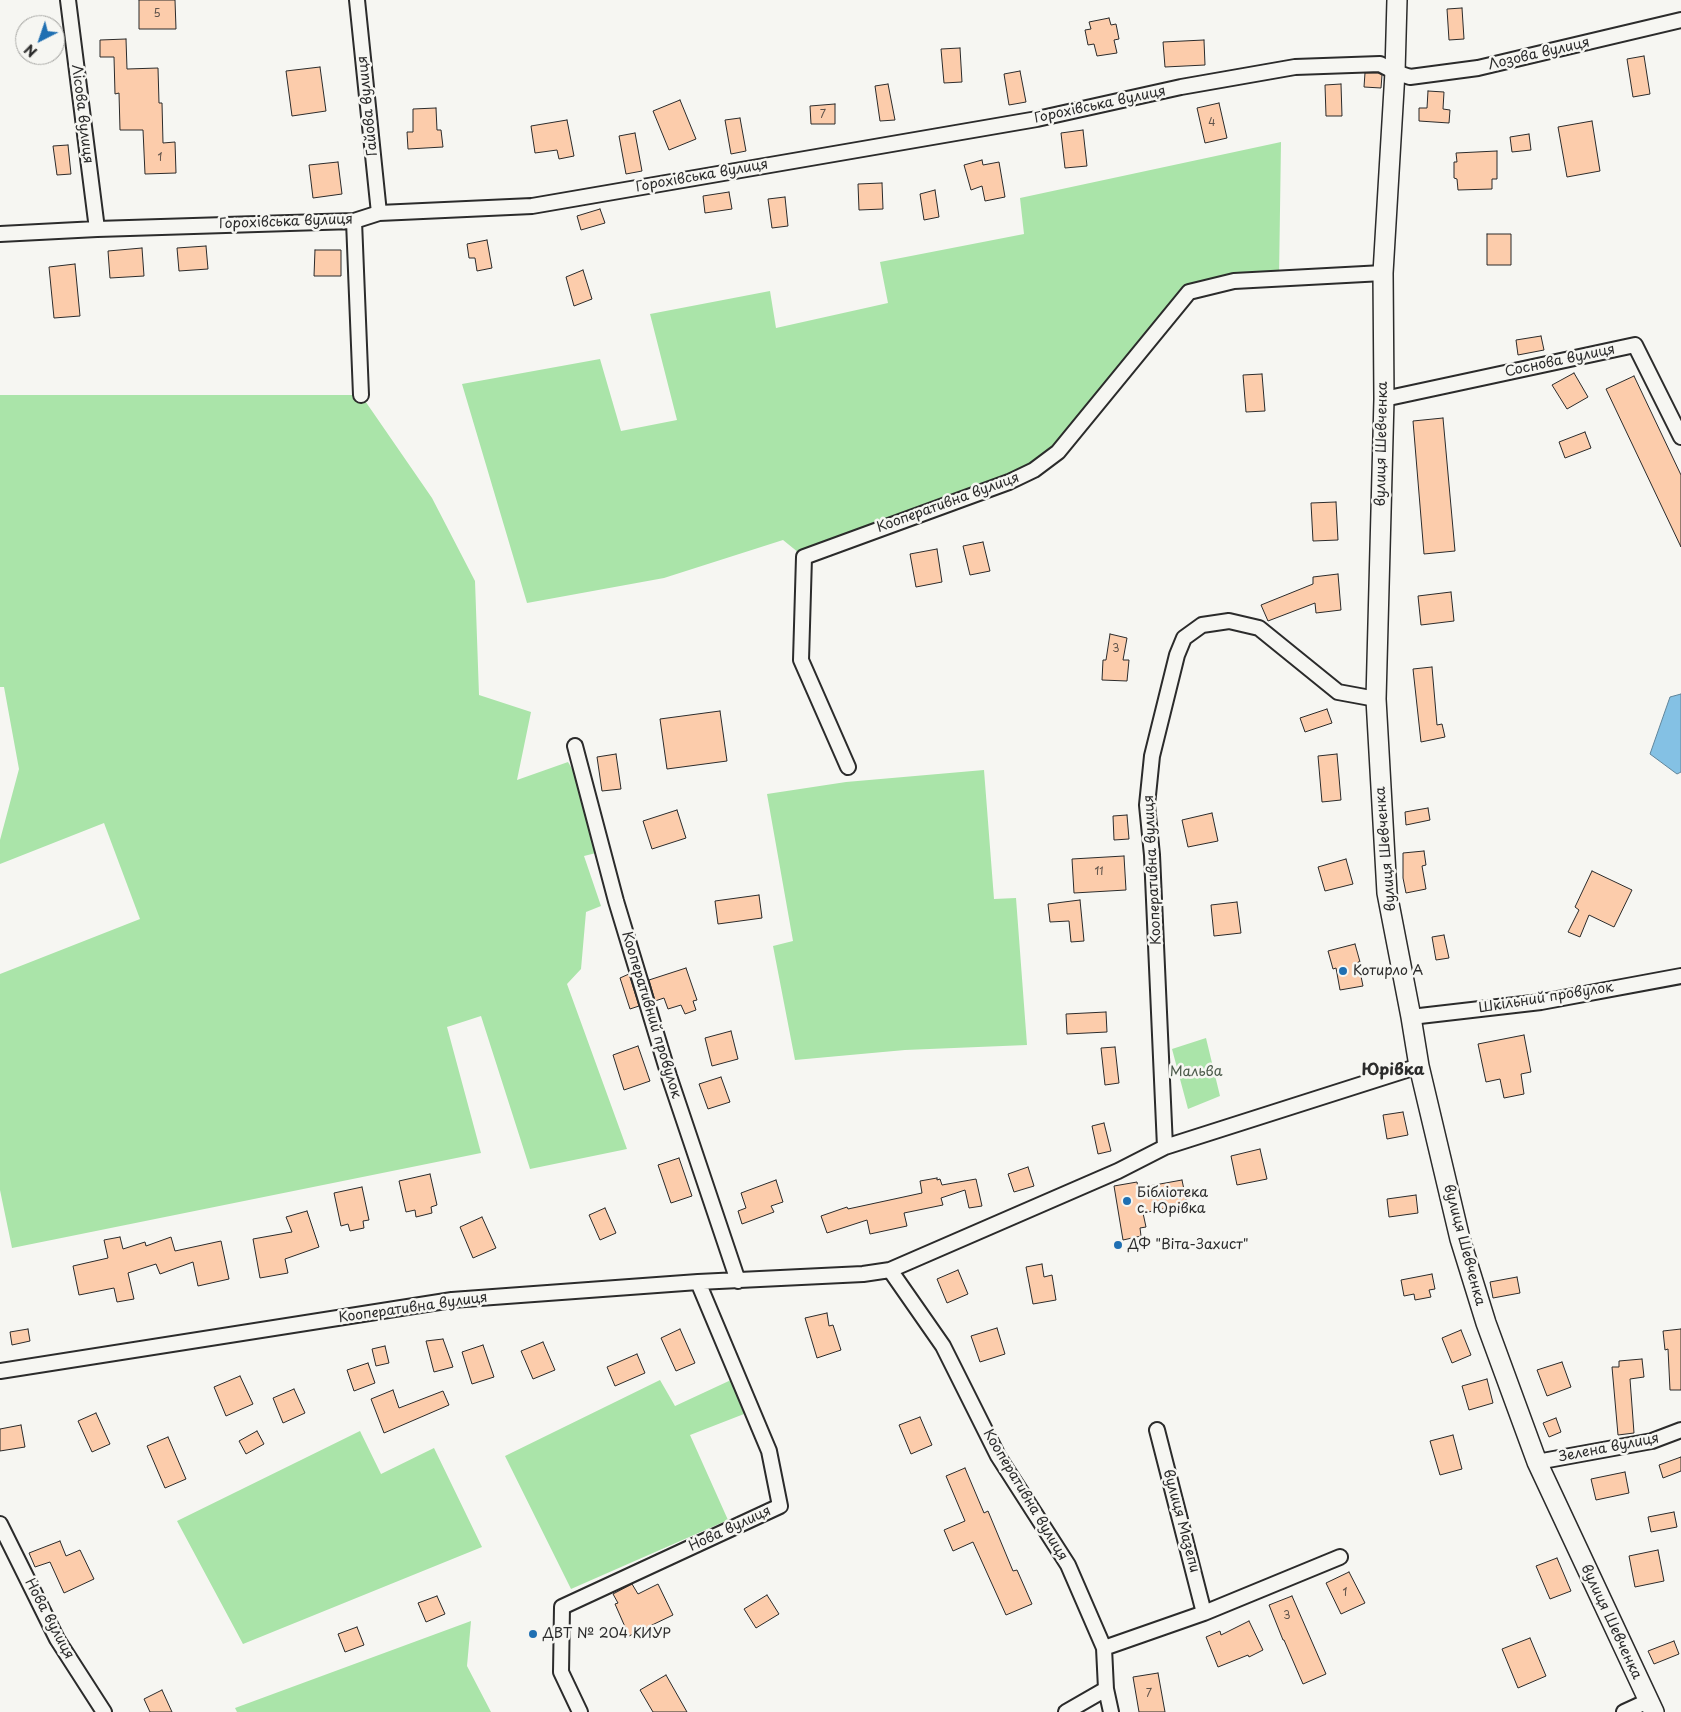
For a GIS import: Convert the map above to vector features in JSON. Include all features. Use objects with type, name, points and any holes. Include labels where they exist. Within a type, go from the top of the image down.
[{"type":"street","name":"Лісова вулиця","points":[[68,0],[97,229]]},
{"type":"street","name":"Гайова вулиця","points":[[357,0],[379,213]]},
{"type":"street","name":"вулиця Шевченка","points":[[1396,0],[1395,72],[1383,273],[1384,399],[1376,699],[1387,893],[1419,1066],[1460,1239],[1486,1323],[1537,1462],[1651,1707]]},
{"type":"street","name":"Лозова вулиця","points":[[1395,72],[1410,77],[1478,68],[1681,20]]},
{"type":"street","name":"Горохівська вулиця","points":[[0,234],[354,221],[379,213],[532,206],[1037,119],[1181,87],[1295,67],[1380,64],[1395,72]]},
{"type":"street","points":[[354,221],[361,395]]},
{"type":"street","name":"Кооперативна вулиця","points":[[848,767],[802,660],[804,556],[1009,482],[1034,470],[1058,452],[1190,292],[1234,280],[1383,273]]},
{"type":"street","name":"Соснова вулиця","points":[[1384,399],[1634,345],[1681,437]]},
{"type":"street","name":"Кооперативна вулиця","points":[[1166,1147],[1152,855],[1147,805],[1152,756],[1177,655],[1184,638],[1202,624],[1230,621],[1259,628],[1338,692],[1376,699]]},
{"type":"street","name":"Кооперативний провулок","points":[[575,746],[616,902],[669,1076],[738,1281]]},
{"type":"street","name":"Шкільний провулок","points":[[1411,1017],[1541,1002],[1681,977]]},
{"type":"street","name":"Кооперативна вулиця","points":[[0,1371],[452,1300],[698,1282],[863,1274],[890,1270],[1118,1171],[1166,1147],[1419,1066]]},
{"type":"street","name":"Кооперативна вулиця","points":[[890,1270],[943,1346],[998,1456],[1068,1564],[1104,1648]]},
{"type":"street","name":"Нова вулиця","points":[[580,1712],[561,1672],[562,1607],[780,1506],[769,1451],[698,1282]]},
{"type":"street","name":"вулиця Мазепи","points":[[1157,1430],[1204,1613]]},
{"type":"street","name":"Зелена вулиця","points":[[1537,1462],[1652,1441],[1681,1430]]},
{"type":"street","name":"Нова вулиця","points":[[0,1524],[57,1639],[104,1712]]},
{"type":"street","points":[[1111,1712],[1106,1689],[1104,1648],[1204,1613],[1340,1557]]},
{"type":"street","points":[[1066,1712],[1106,1689]]},
{"type":"street","points":[[1624,1712],[1651,1707]]},
{"type":"green space","points":[[1281,142],[1279,278],[1189,292],[1034,470],[804,557],[783,540],[664,578],[527,603],[462,384],[600,359],[621,431],[677,420],[650,314],[770,291],[776,328],[888,303],[880,262],[1024,234],[1020,198]]},
{"type":"green space","points":[[0,395],[361,395],[432,498],[475,581],[479,695],[531,712],[517,780],[568,762],[578,779],[596,853],[584,856],[601,906],[586,912],[581,969],[567,984],[627,1149],[530,1169],[481,1016],[447,1027],[481,1153],[12,1248],[0,1190],[0,974],[140,919],[104,823],[0,864],[0,840],[19,769],[4,687],[0,687]]},
{"type":"green space","points":[[984,770],[994,899],[1016,898],[1027,1045],[905,1050],[795,1060],[773,946],[793,941],[767,794],[846,782]]},
{"type":"green space","name":"Мальва","points":[[1206,1038],[1220,1096],[1188,1109],[1172,1049]]},
{"type":"green space","points":[[660,1380],[675,1406],[731,1380],[744,1414],[690,1435],[728,1520],[571,1589],[505,1456]]},
{"type":"green space","points":[[360,1431],[381,1474],[434,1448],[482,1547],[243,1644],[177,1521]]},
{"type":"green space","points":[[471,1621],[467,1666],[491,1712],[237,1712],[235,1708]]},
{"type":"water","points":[[1681,694],[1681,772],[1677,774],[1650,754],[1670,697]]},
{"type":"building","points":[[139,0],[175,0],[176,29],[139,29]]},
{"type":"building","points":[[1462,8],[1464,39],[1449,40],[1447,9]]},
{"type":"building","points":[[1109,18],[1111,25],[1116,24],[1119,39],[1114,40],[1117,53],[1097,56],[1094,44],[1088,45],[1085,30],[1091,29],[1089,22]]},
{"type":"building","points":[[126,39],[127,69],[158,68],[159,103],[162,103],[163,143],[175,142],[176,173],[145,174],[143,130],[120,130],[119,93],[115,94],[114,57],[100,57],[100,40]]},
{"type":"building","points":[[1204,40],[1205,65],[1165,67],[1163,42]]},
{"type":"building","points":[[960,48],[962,82],[944,83],[941,49]]},
{"type":"building","points":[[1644,56],[1650,94],[1633,97],[1627,59]]},
{"type":"building","points":[[320,67],[326,111],[292,116],[286,71]]},
{"type":"building","points":[[1020,71],[1026,102],[1009,105],[1004,74]]},
{"type":"building","points":[[1365,73],[1378,73],[1382,75],[1381,88],[1364,87]]},
{"type":"building","points":[[888,84],[895,120],[880,121],[875,86]]},
{"type":"building","points":[[1341,84],[1342,116],[1326,116],[1325,85]]},
{"type":"building","points":[[1428,91],[1444,92],[1443,109],[1450,110],[1449,123],[1419,121],[1419,108],[1427,108]]},
{"type":"building","points":[[680,100],[696,139],[669,150],[653,111]]},
{"type":"building","points":[[1219,103],[1227,138],[1205,143],[1197,108]]},
{"type":"building","points":[[835,104],[835,124],[811,124],[810,106]]},
{"type":"building","points":[[436,108],[437,130],[441,130],[443,147],[408,149],[407,132],[413,132],[413,109]]},
{"type":"building","points":[[740,118],[746,151],[731,154],[725,120]]},
{"type":"building","points":[[567,120],[574,156],[559,159],[557,150],[535,153],[531,126]]},
{"type":"building","points":[[1592,121],[1600,171],[1567,177],[1558,127]]},
{"type":"building","points":[[1083,130],[1087,166],[1065,168],[1061,133]]},
{"type":"building","points":[[635,133],[642,171],[626,174],[619,136]]},
{"type":"building","points":[[1529,134],[1531,150],[1512,152],[1510,137]]},
{"type":"building","points":[[68,145],[71,174],[57,175],[53,146]]},
{"type":"building","points":[[1497,151],[1497,179],[1492,179],[1492,189],[1458,190],[1457,179],[1454,178],[1454,162],[1457,162],[1456,153]]},
{"type":"building","points":[[982,160],[983,165],[999,162],[1005,197],[985,201],[982,186],[971,190],[964,165]]},
{"type":"building","points":[[338,162],[342,194],[313,198],[309,165]]},
{"type":"building","points":[[882,183],[883,209],[859,210],[858,184]]},
{"type":"building","points":[[935,190],[939,217],[924,220],[920,194]]},
{"type":"building","points":[[729,192],[732,209],[705,213],[703,196]]},
{"type":"building","points":[[785,197],[788,226],[772,228],[768,199]]},
{"type":"building","points":[[600,209],[605,223],[581,230],[577,216]]},
{"type":"building","points":[[1487,234],[1511,234],[1511,265],[1487,265]]},
{"type":"building","points":[[487,240],[492,268],[477,271],[475,258],[469,258],[467,244]]},
{"type":"building","points":[[206,246],[208,269],[179,271],[177,248]]},
{"type":"building","points":[[142,248],[144,276],[110,278],[108,251]]},
{"type":"building","points":[[315,250],[341,250],[341,276],[314,276]]},
{"type":"building","points":[[75,264],[80,316],[54,318],[49,267]]},
{"type":"building","points":[[583,270],[592,299],[574,306],[566,277]]},
{"type":"building","points":[[1541,336],[1544,350],[1518,355],[1516,340]]},
{"type":"building","points":[[1574,373],[1588,397],[1567,409],[1552,385]]},
{"type":"building","points":[[1262,374],[1265,411],[1246,412],[1243,375]]},
{"type":"building","points":[[1634,376],[1681,475],[1681,547],[1606,389]]},
{"type":"building","points":[[1443,418],[1455,551],[1424,554],[1413,421]]},
{"type":"building","points":[[1585,432],[1591,448],[1565,458],[1559,442]]},
{"type":"building","points":[[1336,502],[1338,540],[1313,541],[1311,503]]},
{"type":"building","points":[[983,542],[990,571],[970,575],[963,546]]},
{"type":"building","points":[[937,549],[942,582],[916,587],[910,554]]},
{"type":"building","points":[[1338,574],[1341,610],[1316,613],[1315,603],[1268,621],[1261,605],[1313,584],[1313,577]]},
{"type":"building","points":[[1451,592],[1454,621],[1421,625],[1418,596]]},
{"type":"building","points":[[1110,634],[1127,638],[1123,660],[1129,660],[1127,681],[1102,680],[1103,660],[1106,660]]},
{"type":"building","points":[[1432,667],[1437,725],[1442,724],[1445,737],[1421,742],[1413,669]]},
{"type":"building","points":[[1327,709],[1332,723],[1305,732],[1300,718]]},
{"type":"building","points":[[720,711],[727,761],[667,769],[660,719]]},
{"type":"building","points":[[616,754],[621,789],[602,791],[597,757]]},
{"type":"building","points":[[1337,754],[1341,800],[1322,802],[1318,756]]},
{"type":"building","points":[[1428,808],[1430,820],[1406,825],[1405,812]]},
{"type":"building","points":[[677,810],[686,838],[652,849],[643,821]]},
{"type":"building","points":[[1212,813],[1218,841],[1188,847],[1182,820]]},
{"type":"building","points":[[1127,815],[1129,839],[1114,840],[1113,816]]},
{"type":"building","points":[[1424,851],[1426,865],[1422,866],[1426,889],[1406,893],[1403,878],[1403,853]]},
{"type":"building","points":[[1124,856],[1126,890],[1074,893],[1072,859]]},
{"type":"building","points":[[1346,859],[1353,884],[1325,891],[1318,867]]},
{"type":"building","points":[[1592,871],[1632,890],[1614,927],[1589,915],[1580,937],[1568,932],[1579,910],[1575,907]]},
{"type":"building","points":[[759,895],[762,918],[718,924],[715,901]]},
{"type":"building","points":[[1080,900],[1084,941],[1071,942],[1069,921],[1050,922],[1048,904]]},
{"type":"building","points":[[1237,902],[1241,933],[1214,936],[1211,905]]},
{"type":"building","points":[[1444,935],[1449,958],[1436,960],[1432,937]]},
{"type":"building","points":[[1355,944],[1360,962],[1358,962],[1363,986],[1340,990],[1336,968],[1333,969],[1328,951]]},
{"type":"building","points":[[686,968],[697,1000],[693,1001],[696,1010],[685,1014],[681,1005],[668,1009],[664,998],[655,1001],[649,980]]},
{"type":"building","points":[[629,974],[639,1006],[630,1009],[620,978]]},
{"type":"building","points":[[1106,1012],[1107,1032],[1067,1034],[1066,1014]]},
{"type":"building","points":[[731,1031],[738,1059],[712,1066],[705,1038]]},
{"type":"building","points":[[1524,1035],[1531,1072],[1521,1074],[1524,1094],[1504,1098],[1500,1079],[1486,1082],[1478,1044]]},
{"type":"building","points":[[638,1046],[650,1081],[624,1090],[613,1055]]},
{"type":"building","points":[[1115,1047],[1119,1083],[1105,1085],[1101,1048]]},
{"type":"building","points":[[721,1077],[730,1102],[708,1109],[699,1084]]},
{"type":"building","points":[[1403,1112],[1408,1135],[1387,1139],[1383,1115]]},
{"type":"building","points":[[1104,1123],[1111,1151],[1098,1154],[1092,1126]]},
{"type":"building","points":[[1260,1149],[1267,1179],[1237,1185],[1231,1156]]},
{"type":"building","points":[[679,1158],[692,1196],[671,1203],[658,1165]]},
{"type":"building","points":[[1028,1167],[1034,1186],[1014,1192],[1008,1174]]},
{"type":"building","points":[[430,1174],[437,1205],[431,1207],[432,1213],[416,1217],[415,1210],[406,1212],[399,1181]]},
{"type":"building","points":[[937,1178],[937,1180],[940,1179],[942,1185],[976,1179],[982,1206],[969,1208],[965,1190],[941,1198],[943,1205],[904,1213],[907,1226],[870,1234],[867,1220],[827,1233],[821,1216],[847,1207],[848,1209],[922,1193],[920,1181]]},
{"type":"building","points":[[776,1180],[783,1202],[771,1206],[774,1212],[742,1224],[738,1211],[746,1208],[741,1193]]},
{"type":"building","points":[[1182,1180],[1187,1204],[1143,1213],[1146,1227],[1140,1228],[1141,1236],[1123,1240],[1114,1186],[1137,1182],[1138,1188]]},
{"type":"building","points":[[362,1187],[369,1220],[363,1221],[364,1228],[350,1231],[348,1224],[341,1226],[334,1193]]},
{"type":"building","points":[[1416,1195],[1418,1213],[1389,1217],[1387,1199]]},
{"type":"building","points":[[605,1208],[616,1233],[600,1240],[589,1215]]},
{"type":"building","points":[[307,1211],[319,1247],[285,1259],[288,1273],[260,1278],[253,1239],[292,1232],[286,1217]]},
{"type":"building","points":[[482,1217],[496,1248],[473,1258],[460,1227]]},
{"type":"building","points":[[120,1237],[123,1249],[145,1242],[146,1246],[171,1237],[175,1251],[221,1241],[229,1279],[198,1286],[193,1262],[160,1274],[156,1264],[128,1273],[134,1299],[117,1302],[114,1288],[79,1295],[73,1266],[108,1258],[104,1240]]},
{"type":"building","points":[[1042,1264],[1044,1277],[1052,1275],[1056,1300],[1033,1304],[1026,1267]]},
{"type":"building","points":[[958,1270],[968,1294],[947,1303],[937,1279]]},
{"type":"building","points":[[1432,1274],[1435,1289],[1429,1290],[1431,1297],[1415,1300],[1414,1294],[1404,1296],[1401,1280]]},
{"type":"building","points":[[1517,1277],[1520,1293],[1493,1298],[1490,1282]]},
{"type":"building","points":[[827,1313],[829,1326],[833,1325],[841,1350],[817,1358],[805,1318]]},
{"type":"building","points":[[997,1328],[1005,1354],[980,1362],[971,1336]]},
{"type":"building","points":[[28,1329],[30,1341],[12,1345],[10,1332]]},
{"type":"building","points":[[680,1329],[695,1363],[676,1371],[661,1338]]},
{"type":"building","points":[[1681,1329],[1681,1390],[1670,1390],[1668,1349],[1665,1350],[1663,1331]]},
{"type":"building","points":[[1461,1330],[1471,1355],[1452,1363],[1442,1338]]},
{"type":"building","points":[[443,1339],[453,1367],[434,1372],[426,1341]]},
{"type":"building","points":[[543,1342],[555,1370],[533,1379],[521,1351]]},
{"type":"building","points":[[483,1345],[494,1377],[472,1384],[462,1352]]},
{"type":"building","points":[[385,1346],[389,1363],[376,1366],[372,1349]]},
{"type":"building","points":[[637,1354],[645,1373],[615,1386],[607,1367]]},
{"type":"building","points":[[1642,1359],[1644,1377],[1630,1379],[1634,1433],[1618,1435],[1612,1367],[1619,1367],[1619,1361]]},
{"type":"building","points":[[1562,1362],[1571,1387],[1547,1396],[1537,1370]]},
{"type":"building","points":[[368,1363],[375,1383],[354,1391],[347,1370]]},
{"type":"building","points":[[240,1376],[253,1404],[226,1416],[214,1387]]},
{"type":"building","points":[[1487,1379],[1493,1403],[1469,1410],[1462,1386]]},
{"type":"building","points":[[294,1389],[305,1413],[283,1423],[273,1398]]},
{"type":"building","points":[[393,1390],[399,1408],[443,1391],[449,1405],[384,1433],[371,1399]]},
{"type":"building","points":[[96,1413],[110,1444],[92,1452],[78,1421]]},
{"type":"building","points":[[920,1417],[932,1445],[911,1454],[899,1425]]},
{"type":"building","points":[[1556,1418],[1561,1432],[1549,1437],[1543,1423]]},
{"type":"building","points":[[21,1425],[25,1447],[0,1451],[0,1429]]},
{"type":"building","points":[[257,1431],[264,1444],[246,1454],[239,1441]]},
{"type":"building","points":[[1453,1435],[1462,1469],[1440,1475],[1430,1441]]},
{"type":"building","points":[[168,1437],[186,1479],[165,1488],[147,1446]]},
{"type":"building","points":[[1681,1457],[1681,1471],[1663,1478],[1659,1465]]},
{"type":"building","points":[[965,1468],[984,1513],[988,1511],[1013,1571],[1017,1570],[1032,1604],[1006,1615],[973,1542],[953,1551],[944,1530],[965,1521],[946,1476]]},
{"type":"building","points":[[1625,1472],[1629,1493],[1596,1500],[1591,1479]]},
{"type":"building","points":[[1674,1512],[1677,1527],[1651,1532],[1648,1517]]},
{"type":"building","points":[[60,1541],[66,1556],[80,1550],[94,1579],[64,1593],[50,1562],[35,1567],[29,1553]]},
{"type":"building","points":[[1658,1550],[1664,1581],[1635,1587],[1629,1556]]},
{"type":"building","points":[[1557,1558],[1571,1591],[1550,1599],[1536,1566]]},
{"type":"building","points":[[1349,1572],[1365,1603],[1341,1614],[1326,1583]]},
{"type":"building","points":[[632,1584],[638,1594],[658,1584],[673,1615],[629,1636],[615,1604],[618,1603],[613,1594]]},
{"type":"building","points":[[767,1595],[779,1614],[756,1628],[744,1609]]},
{"type":"building","points":[[437,1596],[445,1614],[426,1622],[418,1603]]},
{"type":"building","points":[[1292,1596],[1326,1674],[1303,1684],[1269,1605]]},
{"type":"building","points":[[1249,1621],[1263,1650],[1249,1657],[1248,1655],[1218,1667],[1206,1637],[1220,1631],[1221,1635]]},
{"type":"building","points":[[357,1627],[364,1645],[345,1652],[338,1634]]},
{"type":"building","points":[[1530,1638],[1546,1676],[1518,1688],[1502,1649]]},
{"type":"building","points":[[1674,1641],[1679,1654],[1654,1664],[1648,1651]]},
{"type":"building","points":[[1158,1673],[1165,1712],[1139,1712],[1133,1677]]},
{"type":"building","points":[[666,1675],[687,1712],[653,1712],[640,1690]]},
{"type":"building","points":[[162,1690],[172,1712],[150,1712],[144,1699]]},
{"type":"place","name":"Котирло А","points":[[1343,971]]},
{"type":"place","name":"Бібліотека с. Юрівка","points":[[1127,1201]]},
{"type":"place","name":"ДФ \"Віта-Захист\"","points":[[1118,1245]]},
{"type":"place","name":"ДВТ № 204 КИУР","points":[[533,1634]]},
{"type":"district","name":"Юрівка","points":[[1393,1071]]}]
